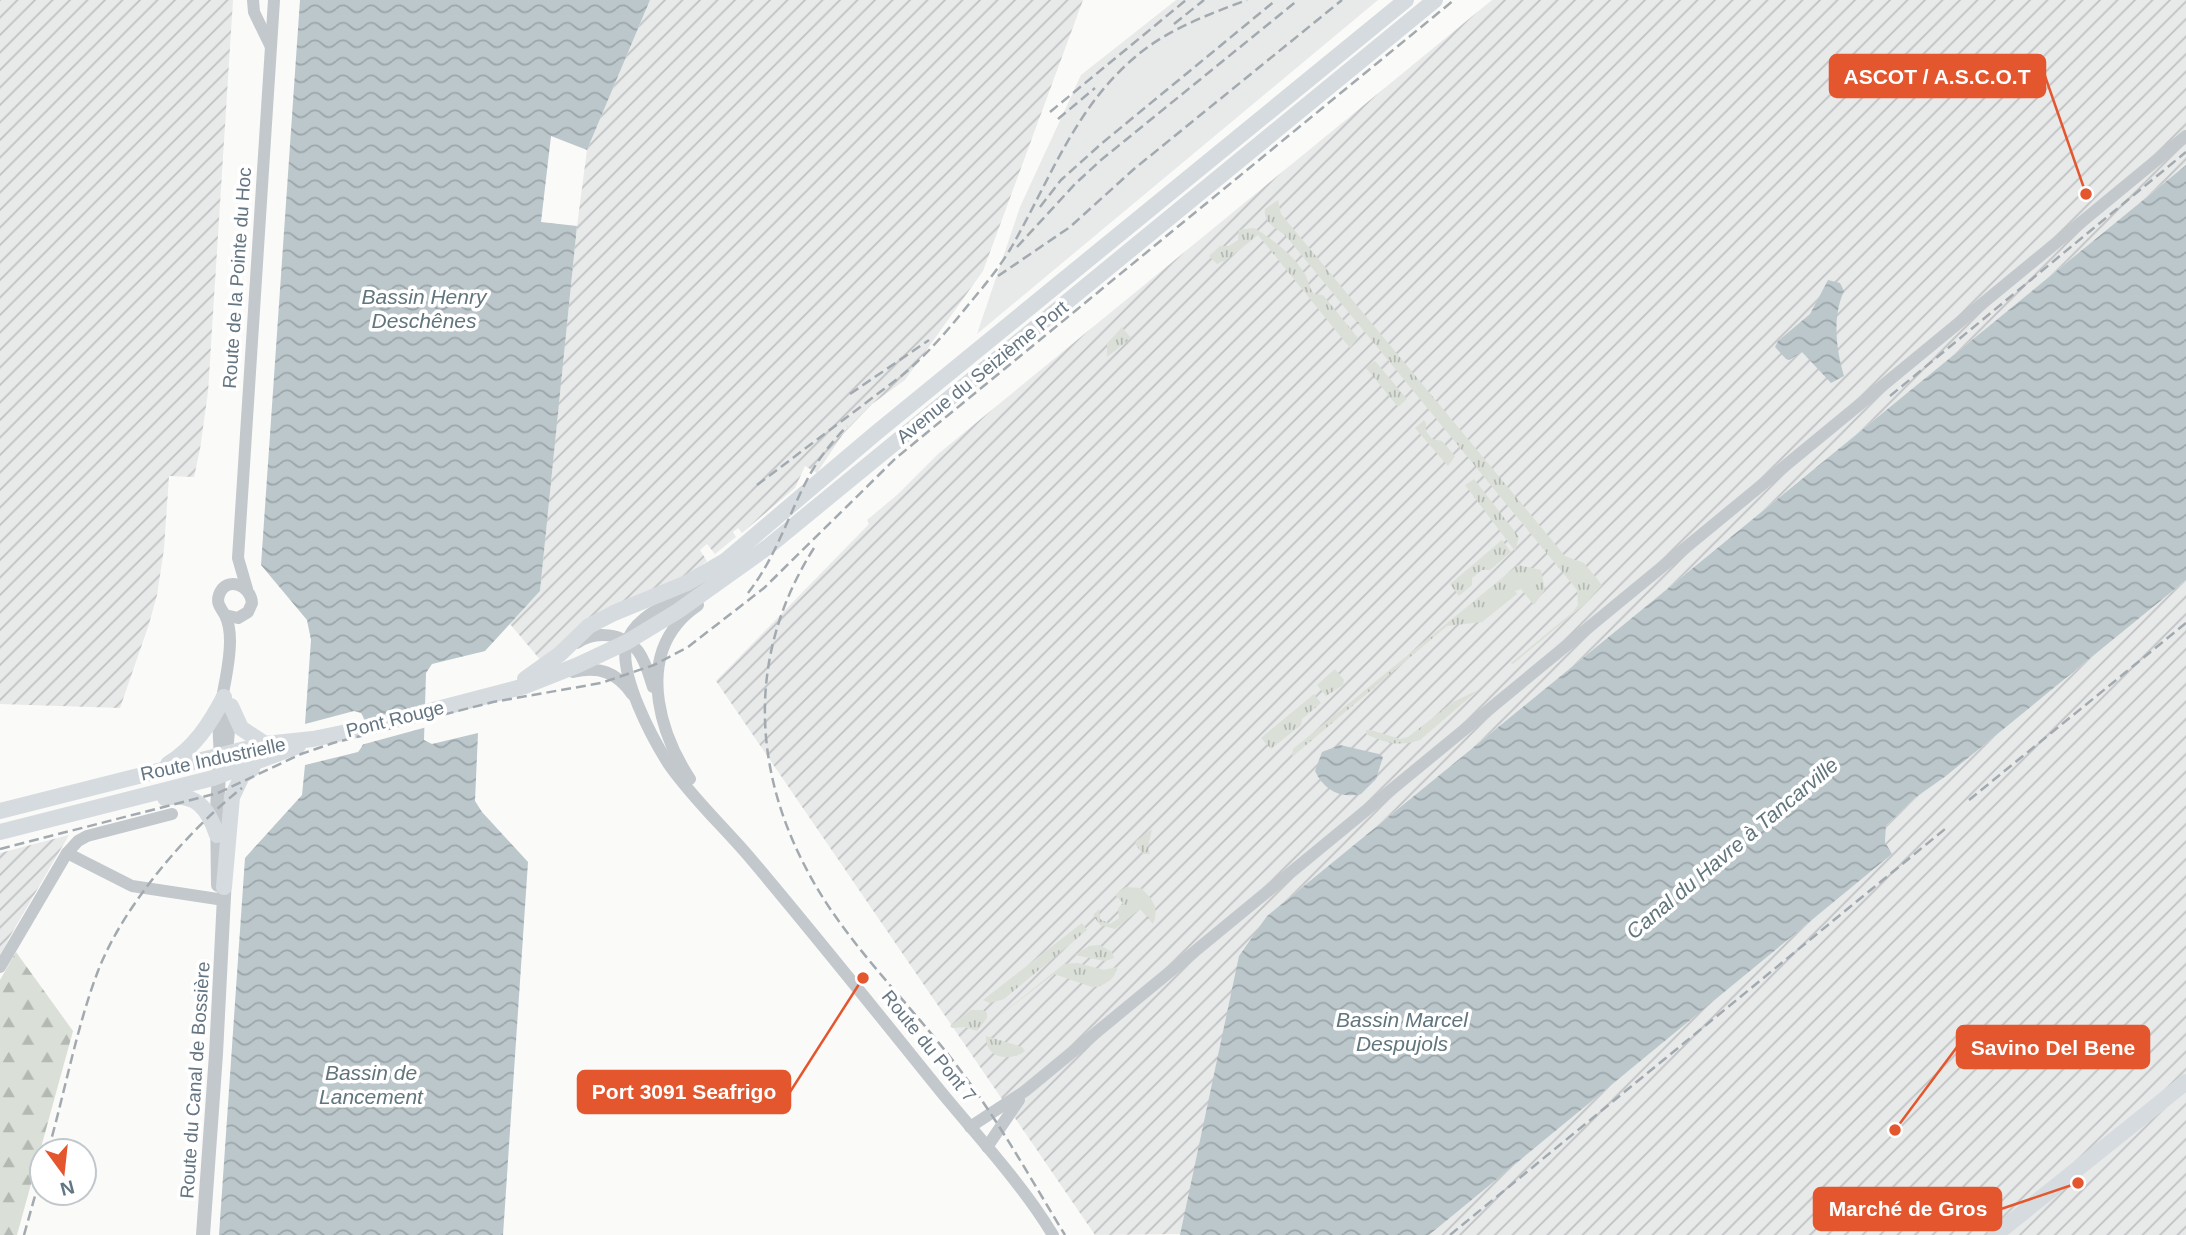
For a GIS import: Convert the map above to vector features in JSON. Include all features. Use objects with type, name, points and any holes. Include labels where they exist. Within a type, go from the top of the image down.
[{"type":"main road","name":"Avenue du Seizième Port","points":[[498,693],[532,674],[601,618],[687,583],[724,561],[876,433],[1406,0]]},
{"type":"main road","name":"Avenue du Seizième Port","points":[[476,698],[526,686],[627,642],[678,611],[769,546],[1435,0]]},
{"type":"main road","name":"Pont Rouge","points":[[313,739],[476,698]]},
{"type":"main road","points":[[151,772],[188,750],[228,701],[241,728],[267,751],[235,786],[223,896]]},
{"type":"main road","name":"Route Industrielle","points":[[0,810],[151,772],[222,764],[313,739]]},
{"type":"main road","points":[[0,831],[222,764]]},
{"type":"main road","points":[[0,840],[183,795],[203,806],[211,816],[217,835]]},
{"type":"main road","points":[[1995,1235],[2186,1082]]},
{"type":"street","points":[[253,0],[254,12],[271,47]]},
{"type":"street","name":"Route de la Pointe du Hoc","points":[[247,589],[238,558],[275,0]]},
{"type":"street","points":[[970,1127],[1025,1091],[2186,136]]},
{"type":"street","points":[[660,711],[658,668],[668,636],[678,621],[769,546]]},
{"type":"street","name":"Route de la Pointe du Hoc","points":[[225,587],[238,558]]},
{"type":"street","points":[[724,561],[698,585],[639,623],[627,642],[626,666],[638,704],[674,771],[713,820],[745,852]]},
{"type":"street","points":[[237,584],[247,589],[252,603],[245,615],[231,618],[225,615],[220,609],[218,599],[225,587],[237,584]]},
{"type":"street","name":"Route du Canal de Bossière","points":[[225,615],[230,632],[228,701]]},
{"type":"street","name":"Route du Canal de Bossière","points":[[223,896],[217,835],[222,764],[234,647],[245,615]]},
{"type":"street","points":[[560,653],[593,635],[616,636],[635,648],[645,663],[676,759],[745,852]]},
{"type":"street","points":[[526,686],[576,671],[601,669],[618,678],[638,704]]},
{"type":"street","name":"Route du Canal de Bossière","points":[[203,1235],[217,1040],[228,800],[222,764]]},
{"type":"street","points":[[0,967],[67,853],[78,841],[172,814]]},
{"type":"street","name":"Route du Pont 7","points":[[745,852],[987,1147],[1053,1235]]},
{"type":"street","points":[[67,853],[132,886],[223,896]]},
{"type":"street","points":[[987,1147],[1025,1091]]},
{"type":"shaded area","points":[[0,0],[233,0],[208,392],[200,449],[194,477],[169,476],[164,549],[157,595],[120,708],[0,704]]},
{"type":"shaded area","points":[[650,0],[1083,0],[983,271],[905,380],[872,404],[843,434],[817,473],[805,466],[795,488],[742,533],[738,528],[733,532],[736,537],[715,554],[707,544],[700,550],[707,561],[689,575],[542,662],[510,624],[540,591],[587,150]]},
{"type":"shaded area","points":[[1176,0],[1378,0],[977,334],[1020,207],[1081,75]]},
{"type":"shaded area","points":[[1492,0],[2186,0],[2186,165],[1267,916],[1182,1234],[1095,1235],[716,681],[869,524],[867,520],[897,495],[938,454]]},
{"type":"shaded area","points":[[2186,580],[2186,1235],[1429,1235],[1891,854],[1885,842],[1886,826],[1915,798],[1946,776]]},
{"type":"shaded area","points":[[69,835],[9,938],[0,956],[0,853]]},
{"type":"green space","points":[[1278,200],[1281,214],[1565,556],[1584,563],[1602,585],[1585,604],[1513,664],[1511,663],[1573,612],[1578,605],[1577,590],[1285,235],[1268,221],[1265,209]]},
{"type":"green space","points":[[1254,228],[1294,260],[1305,274],[1314,294],[1323,295],[1358,338],[1350,348],[1258,235],[1224,262],[1217,264],[1209,256],[1220,246],[1229,246],[1238,240],[1239,230]]},
{"type":"green space","points":[[1122,327],[1131,338],[1107,357],[1107,344]]},
{"type":"green space","points":[[1375,361],[1407,399],[1398,407],[1366,368]]},
{"type":"green space","points":[[1424,420],[1426,431],[1432,439],[1442,441],[1455,456],[1448,466],[1415,428]]},
{"type":"green space","points":[[1474,479],[1519,537],[1515,551],[1465,485]]},
{"type":"green space","points":[[1502,540],[1511,552],[1490,570],[1482,570],[1472,578],[1472,585],[1459,596],[1450,584]]},
{"type":"green space","points":[[1518,565],[1541,570],[1545,590],[1534,605],[1521,589],[1515,591],[1517,594],[1482,622],[1447,626],[1292,757],[1293,749]]},
{"type":"green space","points":[[1335,669],[1344,680],[1343,685],[1326,696],[1317,685]]},
{"type":"green space","points":[[1498,673],[1420,740],[1392,743],[1366,734],[1366,730],[1371,730],[1400,739],[1408,737],[1453,702],[1478,690]]},
{"type":"green space","points":[[1314,694],[1321,703],[1302,719],[1301,725],[1271,749],[1261,738]]},
{"type":"green space","points":[[1152,829],[1148,847],[1150,854],[1143,854],[1135,844],[1136,841]]},
{"type":"green space","points":[[1126,887],[1141,888],[1151,900],[1156,913],[1153,924],[1140,909],[1115,929],[1100,925],[1093,915],[1099,909],[1100,919],[1110,924],[1119,918],[1118,908],[1123,903],[1115,895]]},
{"type":"green space","points":[[1082,923],[1087,930],[1004,999],[990,1003],[983,1000]]},
{"type":"green space","points":[[1100,945],[1112,952],[1114,958],[1105,961],[1075,955],[1089,946]]},
{"type":"green space","points":[[16,952],[73,1031],[44,1137],[28,1137],[28,1195],[17,1235],[0,1235],[0,980]]},
{"type":"green space","points":[[1078,963],[1104,970],[1117,967],[1110,980],[1095,988],[1054,974],[994,1020],[1064,964]]},
{"type":"green space","points":[[971,1010],[983,1010],[987,1013],[987,1018],[977,1031],[950,1026]]},
{"type":"green space","points":[[986,1036],[1022,1047],[1025,1051],[1012,1057],[994,1054],[987,1044]]},
{"type":"water","name":"Bassin Henry Deschênes","points":[[300,0],[650,0],[587,150],[551,136],[541,222],[577,226],[540,591],[485,651],[432,664],[426,673],[424,740],[432,744],[478,733],[475,801],[528,862],[503,1235],[219,1235],[245,858],[302,795],[305,765],[358,752],[365,733],[365,722],[361,713],[354,711],[305,724],[311,640],[307,620],[261,565]]},
{"type":"water","name":"Bassin Marcel Despujols","points":[[2186,165],[2186,580],[1946,776],[1915,798],[1886,826],[1885,842],[1892,854],[1429,1235],[1180,1235],[1239,956],[1267,916]]},
{"type":"water","points":[[1828,280],[1840,283],[1844,291],[1838,311],[1836,333],[1844,376],[1831,383],[1802,352],[1789,360],[1775,347],[1778,341],[1810,314]]},
{"type":"water","points":[[1340,745],[1383,757],[1376,779],[1361,794],[1346,795],[1334,792],[1323,783],[1315,771],[1322,752]]},
{"type":"pier","points":[[428,703],[427,727],[361,745],[361,721]]},
{"type":"railway","points":[[1050,112],[1186,0]]},
{"type":"railway","points":[[1174,24],[1204,0]]},
{"type":"railway","points":[[757,485],[900,377],[945,333],[986,284],[1006,255],[1064,147],[1113,78],[1146,48],[1173,31],[1247,0]]},
{"type":"railway","points":[[1040,207],[1061,180],[1101,144],[1276,0]]},
{"type":"railway","points":[[1017,247],[1101,160],[1298,0]]},
{"type":"railway","points":[[998,276],[1070,227],[1134,169],[1342,0]]},
{"type":"railway","points":[[0,849],[218,793],[301,754],[333,743],[493,702],[601,683],[654,665],[688,647],[764,588],[896,458],[1454,0]]},
{"type":"railway","points":[[1058,119],[1095,88]]},
{"type":"railway","points":[[1890,396],[2186,152]]},
{"type":"railway","points":[[850,394],[929,340]]},
{"type":"railway","points":[[748,593],[774,551],[812,471],[847,426]]},
{"type":"railway","points":[[814,548],[790,593],[774,638],[766,684],[765,730],[772,776],[785,822],[805,867],[831,910],[969,1083],[1012,1147],[1065,1235]]},
{"type":"railway","points":[[1969,800],[2186,623]]},
{"type":"railway","points":[[52,1137],[83,1015],[109,946],[123,921],[159,871],[200,826],[242,788]]},
{"type":"railway","points":[[1450,1235],[1945,829]]},
{"type":"railway","points":[[24,1235],[32,1207]]},
{"type":"place","name":"ASCOT / A.S.C.O.T","points":[[2086,194]]},
{"type":"place","name":"Port 3091 Seafrigo","points":[[863,978]]},
{"type":"place","name":"Savino Del Bene","points":[[1895,1130]]},
{"type":"place","name":"Marché de Gros","points":[[2078,1183]]},
{"type":"water label","name":"Canal du Havre à Tancarville","points":[[1732,848]]},
{"type":"water label","name":"Bassin de Lancement","points":[[371,1084]]}]
